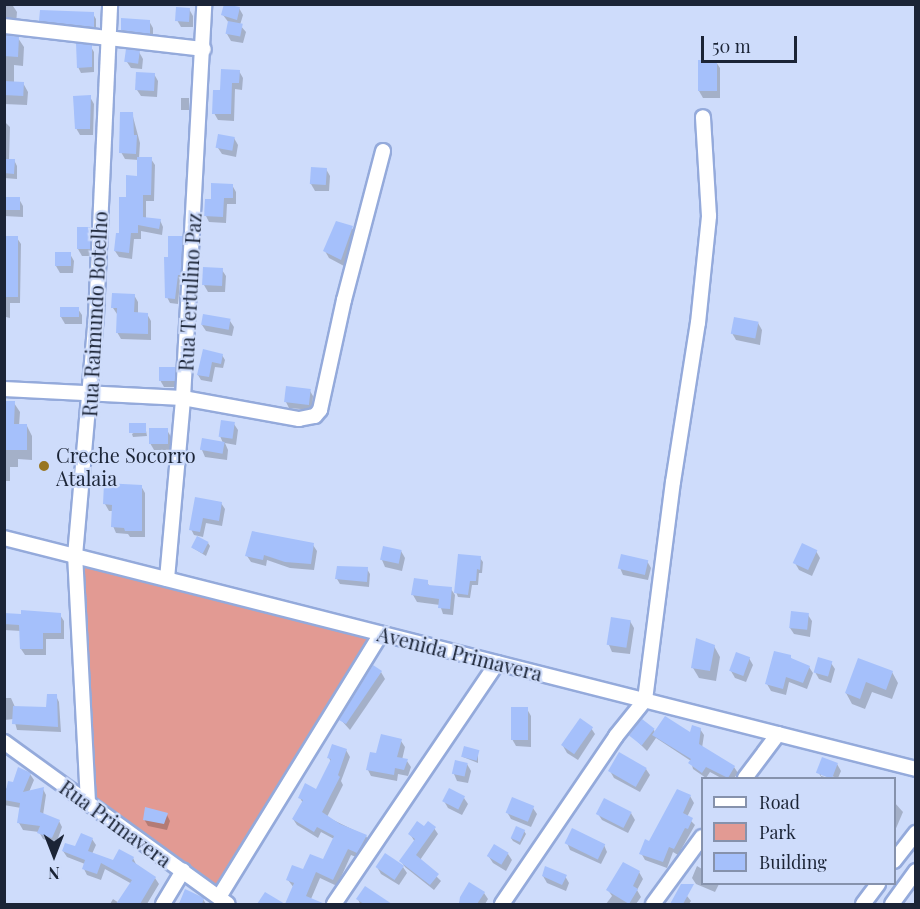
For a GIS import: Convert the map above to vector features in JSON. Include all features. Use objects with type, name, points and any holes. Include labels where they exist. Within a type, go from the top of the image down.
[{"type":"street","name":"Rua Raimundo Botelho","points":[[87,802],[75,556],[91,394],[110,4]]},
{"type":"street","name":"Rua Tertulino Paz","points":[[167,579],[183,398],[204,49],[204,4]]},
{"type":"street","points":[[4,26],[204,49]]},
{"type":"street","points":[[502,904],[616,736],[645,700],[673,482],[698,323],[709,216],[703,117]]},
{"type":"street","points":[[4,389],[183,398],[299,419],[315,416],[320,410],[344,300],[383,151]]},
{"type":"street","name":"Avenida Primavera","points":[[4,538],[915,769]]},
{"type":"street","points":[[224,901],[381,634]]},
{"type":"street","points":[[334,904],[497,663]]},
{"type":"street","points":[[746,777],[778,734]]},
{"type":"street","name":"Rua Primavera","points":[[4,742],[224,901]]},
{"type":"street","points":[[896,858],[915,833]]},
{"type":"street","points":[[653,904],[701,838]]},
{"type":"street","points":[[163,904],[183,871]]},
{"type":"street","points":[[892,904],[915,871]]},
{"type":"street","points":[[862,904],[877,885]]},
{"type":"green space","points":[[75,556],[381,634],[219,897],[96,808]]},
{"type":"building","points":[[224,4],[240,7],[237,20],[221,15]]},
{"type":"building","points":[[176,7],[190,8],[189,22],[175,21]]},
{"type":"building","points":[[40,10],[94,12],[94,27],[39,21]]},
{"type":"building","points":[[121,18],[150,20],[150,34],[121,30]]},
{"type":"building","points":[[228,21],[243,24],[240,37],[226,34]]},
{"type":"building","points":[[4,35],[19,37],[18,57],[4,56]]},
{"type":"building","points":[[76,43],[92,45],[92,67],[77,68]]},
{"type":"building","points":[[126,49],[140,51],[138,64],[124,62]]},
{"type":"building","points":[[698,60],[717,60],[717,91],[698,91]]},
{"type":"building","points":[[221,69],[240,70],[239,83],[232,83],[231,114],[212,114],[213,90],[220,90]]},
{"type":"building","points":[[136,72],[155,73],[154,91],[135,90]]},
{"type":"building","points":[[4,81],[24,82],[23,96],[4,95]]},
{"type":"building","points":[[91,95],[90,129],[75,129],[73,96]]},
{"type":"building","points":[[120,112],[133,112],[134,135],[137,135],[136,154],[119,153]]},
{"type":"building","points":[[218,134],[235,137],[232,151],[216,148]]},
{"type":"building","points":[[137,157],[152,157],[151,195],[143,195],[143,217],[161,219],[159,229],[138,225],[138,233],[131,233],[129,253],[114,251],[116,233],[119,233],[119,197],[126,197],[126,175],[137,176]]},
{"type":"building","points":[[4,159],[15,159],[14,174],[4,173]]},
{"type":"building","points":[[311,167],[327,168],[326,185],[310,184]]},
{"type":"building","points":[[211,183],[233,184],[233,198],[224,198],[223,217],[204,216],[205,199],[211,199]]},
{"type":"building","points":[[4,197],[20,197],[20,210],[4,210]]},
{"type":"building","points":[[336,221],[353,226],[341,260],[323,251]]},
{"type":"building","points":[[77,227],[90,227],[90,249],[77,249]]},
{"type":"building","points":[[4,236],[18,236],[18,297],[4,297]]},
{"type":"building","points":[[168,236],[183,236],[181,275],[178,275],[175,299],[165,298],[164,257],[168,257]]},
{"type":"building","points":[[55,252],[71,252],[71,266],[55,266]]},
{"type":"building","points":[[203,267],[223,268],[222,286],[202,285]]},
{"type":"building","points":[[112,293],[135,294],[134,312],[148,313],[148,334],[116,333],[117,308],[111,308]]},
{"type":"building","points":[[60,307],[79,307],[79,317],[60,317]]},
{"type":"building","points":[[203,314],[231,319],[229,330],[201,325]]},
{"type":"building","points":[[734,317],[759,322],[755,338],[731,334]]},
{"type":"building","points":[[203,349],[223,354],[221,364],[212,362],[209,377],[197,375]]},
{"type":"building","points":[[159,367],[176,367],[176,381],[159,381]]},
{"type":"building","points":[[286,386],[311,389],[309,405],[284,402]]},
{"type":"building","points":[[4,401],[15,401],[14,424],[27,424],[27,450],[4,450]]},
{"type":"building","points":[[221,420],[235,422],[232,439],[219,437]]},
{"type":"building","points":[[129,423],[146,423],[146,433],[129,433]]},
{"type":"building","points":[[149,428],[168,428],[168,444],[149,444]]},
{"type":"building","points":[[202,438],[225,442],[223,454],[200,450]]},
{"type":"building","points":[[104,483],[142,485],[142,531],[125,531],[124,528],[111,527],[112,505],[103,504]]},
{"type":"building","points":[[195,497],[222,502],[219,521],[203,518],[200,532],[189,530]]},
{"type":"building","points":[[252,531],[314,543],[311,564],[285,562],[264,555],[263,560],[245,556]]},
{"type":"building","points":[[197,536],[209,542],[203,553],[191,548]]},
{"type":"building","points":[[802,543],[817,550],[808,570],[793,563]]},
{"type":"building","points":[[383,546],[402,550],[399,564],[380,560]]},
{"type":"building","points":[[458,554],[481,556],[480,570],[477,569],[476,581],[470,581],[468,595],[454,593]]},
{"type":"building","points":[[621,554],[648,560],[645,575],[618,569]]},
{"type":"building","points":[[337,566],[368,567],[367,582],[335,579]]},
{"type":"building","points":[[414,578],[428,580],[428,585],[452,587],[450,609],[438,608],[439,599],[411,595]]},
{"type":"building","points":[[21,610],[61,613],[61,633],[43,633],[43,649],[20,649],[19,625],[4,624],[4,613],[21,614]]},
{"type":"building","points":[[791,611],[809,613],[807,630],[789,628]]},
{"type":"building","points":[[611,617],[631,620],[626,648],[607,645]]},
{"type":"building","points":[[696,638],[715,645],[710,671],[691,668]]},
{"type":"building","points":[[774,651],[791,655],[791,658],[810,666],[803,683],[786,677],[783,689],[765,684]]},
{"type":"building","points":[[736,652],[750,657],[743,676],[729,671]]},
{"type":"building","points":[[818,657],[832,661],[828,677],[814,672]]},
{"type":"building","points":[[858,658],[893,671],[886,690],[866,682],[860,699],[845,693]]},
{"type":"building","points":[[373,665],[382,671],[346,724],[339,720]]},
{"type":"building","points":[[47,694],[57,694],[58,727],[12,724],[13,706],[46,707]]},
{"type":"building","points":[[511,707],[528,707],[528,740],[511,740]]},
{"type":"building","points":[[665,716],[690,732],[692,725],[701,728],[699,744],[735,766],[729,777],[706,767],[702,773],[688,763],[691,759],[652,735]]},
{"type":"building","points":[[580,718],[593,727],[574,754],[561,745]]},
{"type":"building","points":[[642,719],[655,729],[642,745],[629,736]]},
{"type":"building","points":[[381,734],[402,739],[397,757],[408,759],[404,770],[395,768],[394,775],[366,770],[370,752],[376,753]]},
{"type":"building","points":[[332,744],[347,749],[338,775],[340,777],[322,812],[340,824],[367,835],[357,853],[348,849],[333,880],[316,872],[306,896],[325,904],[285,904],[294,883],[286,880],[292,865],[303,869],[310,854],[323,859],[334,836],[317,827],[314,832],[292,819],[303,800],[298,798],[305,783],[316,789],[331,759],[327,758]]},
{"type":"building","points":[[464,746],[479,750],[477,761],[461,757]]},
{"type":"building","points":[[619,752],[647,768],[636,787],[608,771]]},
{"type":"building","points":[[822,757],[838,763],[833,777],[816,773]]},
{"type":"building","points":[[455,760],[468,763],[465,777],[452,774]]},
{"type":"building","points":[[18,767],[31,773],[23,792],[44,787],[40,812],[60,820],[52,838],[37,833],[40,826],[17,823],[20,803],[4,800],[8,781],[13,782]]},
{"type":"building","points":[[449,788],[465,796],[458,810],[442,801]]},
{"type":"building","points":[[677,789],[691,795],[683,813],[693,818],[688,829],[685,828],[674,849],[669,847],[663,862],[639,854],[645,839],[649,841]]},
{"type":"building","points":[[512,797],[534,806],[528,822],[506,813]]},
{"type":"building","points":[[604,798],[632,812],[623,828],[596,814]]},
{"type":"building","points":[[145,807],[168,813],[164,824],[143,820]]},
{"type":"building","points":[[417,821],[424,826],[428,821],[436,827],[416,855],[439,874],[430,885],[399,861],[415,839],[408,834]]},
{"type":"building","points":[[516,826],[525,830],[520,842],[511,838]]},
{"type":"building","points":[[572,828],[605,844],[598,859],[565,843]]},
{"type":"building","points":[[81,833],[93,838],[88,851],[113,860],[119,849],[134,857],[132,861],[156,877],[140,904],[116,904],[132,880],[101,863],[97,874],[82,869],[85,860],[62,851],[65,843],[75,846]]},
{"type":"building","points":[[494,844],[509,853],[501,865],[487,856]]},
{"type":"building","points":[[385,853],[404,866],[395,880],[375,867]]},
{"type":"building","points":[[623,862],[640,871],[633,886],[638,889],[629,904],[606,890]]},
{"type":"building","points":[[545,866],[567,875],[562,885],[542,876]]},
{"type":"building","points":[[469,882],[485,892],[477,904],[459,904],[460,897]]},
{"type":"building","points":[[681,884],[694,884],[683,904],[670,904]]},
{"type":"building","points":[[365,886],[392,904],[364,904],[356,899]]},
{"type":"building","points":[[185,889],[204,898],[202,904],[179,904]]},
{"type":"building","points":[[265,892],[285,904],[257,904]]},
{"type":"place","name":"Creche Socorro Atalaia","points":[[44,466]]}]
